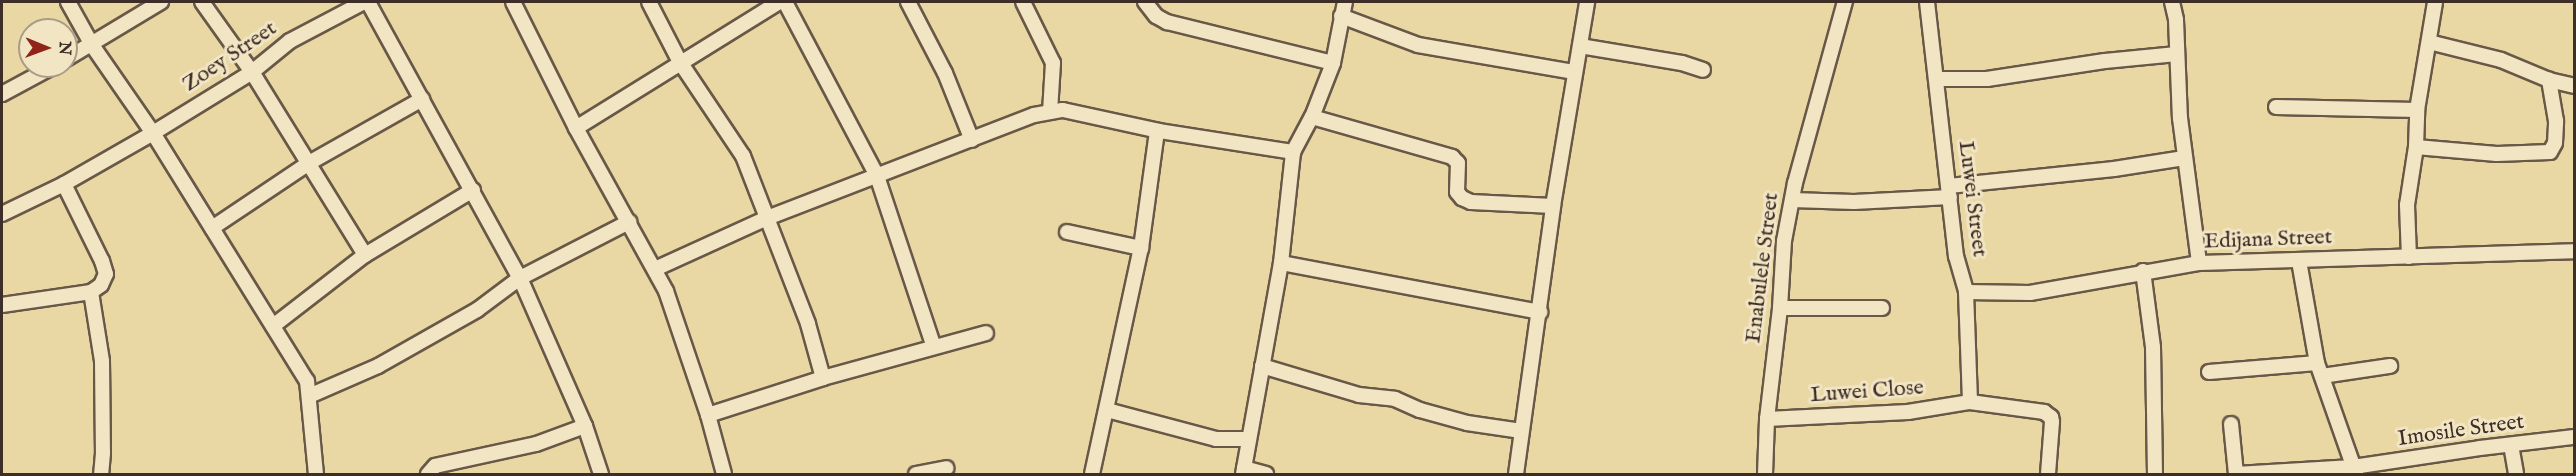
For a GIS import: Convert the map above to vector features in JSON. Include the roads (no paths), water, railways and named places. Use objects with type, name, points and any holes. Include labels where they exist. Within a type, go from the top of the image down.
[{"type":"street","points":[[68,2],[92,45],[153,133],[307,381],[316,474]]},
{"type":"street","points":[[78,53],[161,2]]},
{"type":"street","points":[[202,2],[252,72],[365,255]]},
{"type":"street","points":[[366,2],[473,190],[520,278],[585,426],[601,474]]},
{"type":"street","name":"Zoey Street","points":[[2,214],[64,184],[153,133],[252,72],[290,41],[366,2]]},
{"type":"street","points":[[513,2],[576,128],[666,291],[708,415],[724,474]]},
{"type":"street","points":[[649,2],[680,62],[743,156],[808,324],[823,378]]},
{"type":"street","points":[[576,128],[779,2]]},
{"type":"street","points":[[785,2],[877,176],[934,347]]},
{"type":"street","points":[[908,2],[945,73],[972,140]]},
{"type":"street","points":[[1023,2],[1053,63],[1050,112]]},
{"type":"street","points":[[1145,2],[1156,16],[1167,22],[1333,63]]},
{"type":"street","points":[[1266,474],[1243,471],[1281,263],[1293,152],[1312,117],[1333,63],[1345,2]]},
{"type":"street","points":[[1515,474],[1540,312],[1553,206],[1587,2]]},
{"type":"street","name":"Enabulele Street","points":[[1765,474],[1767,419],[1780,308],[1784,242],[1792,200],[1845,2]]},
{"type":"street","name":"Luwei Street","points":[[1927,2],[1956,256],[1966,292],[1970,402]]},
{"type":"street","points":[[2172,2],[2184,158],[2199,263]]},
{"type":"street","points":[[2409,257],[2407,205],[2416,147],[2417,110],[2435,2]]},
{"type":"street","points":[[1341,16],[1418,45],[1575,72]]},
{"type":"street","points":[[2429,42],[2501,60],[2549,80],[2574,86]]},
{"type":"street","points":[[1580,46],[1682,63],[1703,69]]},
{"type":"street","points":[[1936,79],[1987,79],[2105,61],[2177,54]]},
{"type":"street","points":[[2,94],[32,78]]},
{"type":"street","points":[[2416,147],[2497,154],[2550,152],[2555,143],[2556,121],[2549,80]]},
{"type":"street","points":[[212,228],[309,163],[422,99]]},
{"type":"street","points":[[2276,107],[2417,110]]},
{"type":"street","points":[[655,268],[767,218],[1034,114],[1063,110],[1157,131],[1293,152]]},
{"type":"street","points":[[1312,117],[1452,157],[1458,163],[1457,192],[1462,198],[1471,202],[1553,206]]},
{"type":"street","points":[[1092,474],[1141,248],[1157,131]]},
{"type":"street","points":[[1792,200],[1854,202],[1950,192],[2184,158]]},
{"type":"street","points":[[2,304],[91,292],[101,285],[106,274],[102,261],[64,184]]},
{"type":"street","points":[[273,326],[365,255],[473,190]]},
{"type":"street","points":[[309,396],[378,366],[477,310],[520,278],[629,222]]},
{"type":"street","points":[[1067,232],[1141,248]]},
{"type":"street","name":"Edijana Street","points":[[1966,292],[2030,293],[2143,271],[2199,263],[2574,251]]},
{"type":"street","points":[[2299,261],[2320,369],[2354,471]]},
{"type":"street","points":[[1281,263],[1540,312]]},
{"type":"street","points":[[2143,271],[2153,347],[2155,474]]},
{"type":"street","points":[[91,292],[102,361],[104,442],[101,474]]},
{"type":"street","points":[[1780,308],[1882,308]]},
{"type":"street","points":[[708,415],[823,378],[986,333]]},
{"type":"street","points":[[1262,366],[1359,395],[1395,399],[1420,410],[1467,423],[1521,431]]},
{"type":"street","points":[[2209,372],[2390,366]]},
{"type":"street","name":"Luwei Close","points":[[1767,419],[1908,412],[1970,402],[2048,413],[2052,422],[2048,474]]},
{"type":"street","points":[[1107,410],[1216,439],[1248,440]]},
{"type":"street","points":[[2231,424],[2236,474]]},
{"type":"street","points":[[428,474],[435,466],[537,444],[585,426]]},
{"type":"street","name":"Imosile Street","points":[[2236,474],[2354,471],[2574,437]]},
{"type":"street","points":[[2511,445],[2516,474]]},
{"type":"street","points":[[916,474],[946,468]]}]
